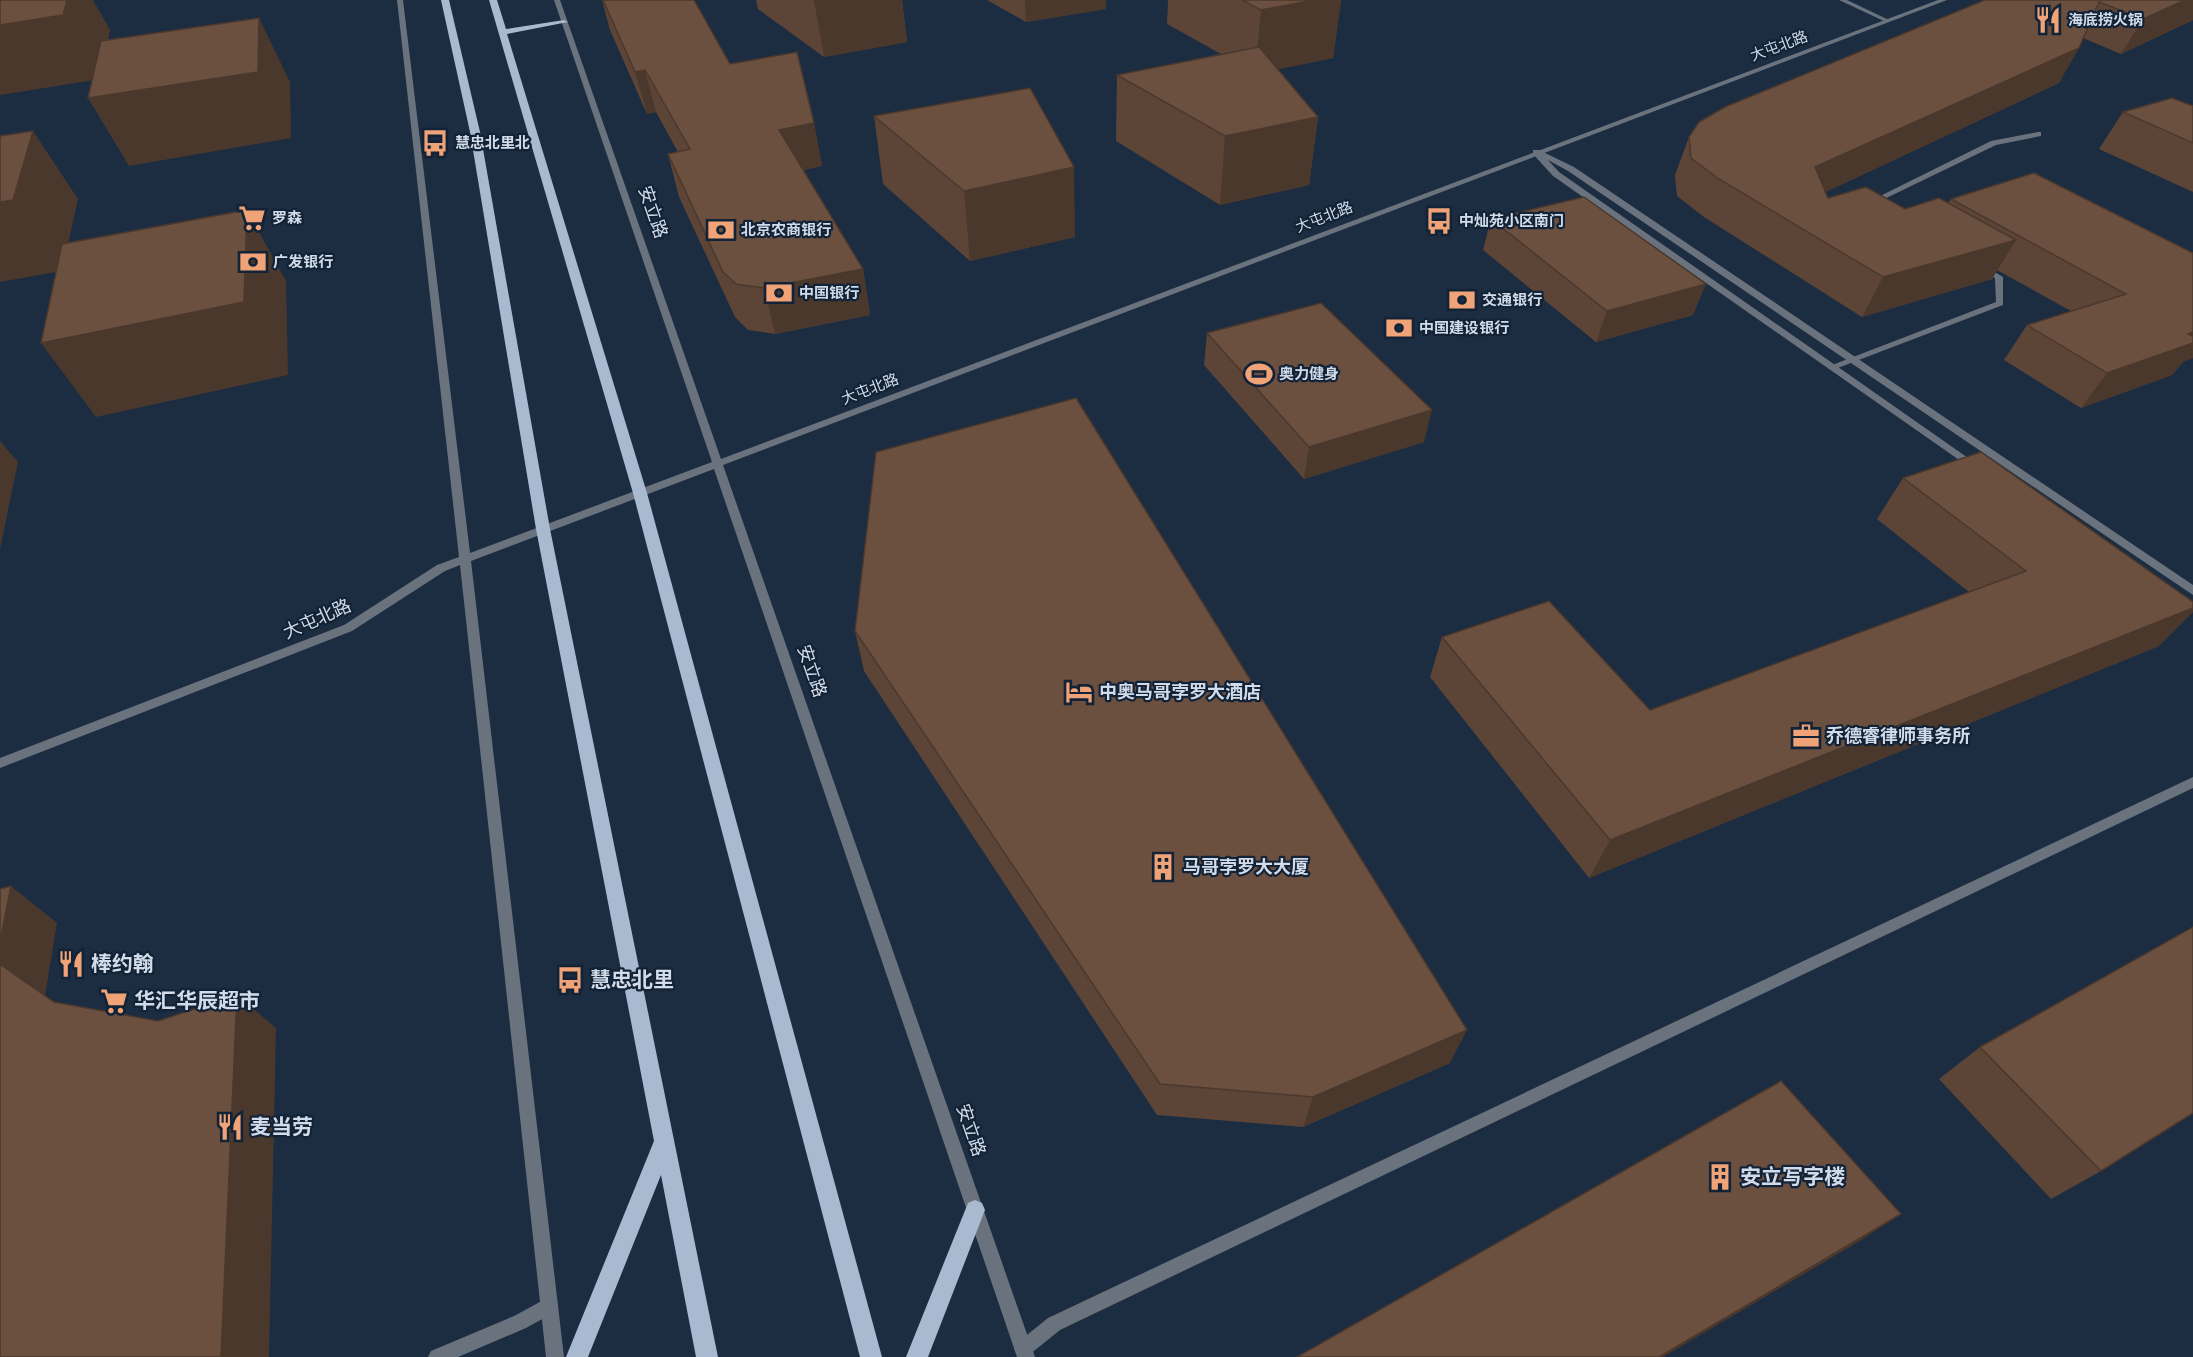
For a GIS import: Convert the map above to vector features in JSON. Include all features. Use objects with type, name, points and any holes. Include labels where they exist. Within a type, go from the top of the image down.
[{"type":"main road","points":[[445,0],[475,132],[543,529],[707,1357]]},
{"type":"main road","points":[[494,0],[640,492],[871,1357]]},
{"type":"main road","points":[[504,32],[564,22]]},
{"type":"main road","points":[[577,1357],[664,1142]]},
{"type":"main road","points":[[917,1357],[975,1210]]},
{"type":"street","points":[[400,0],[555,1357]]},
{"type":"street","name":"安立路","points":[[557,0],[1024,1353]]},
{"type":"street","points":[[1842,0],[1888,21]]},
{"type":"street","name":"大屯北路","points":[[0,763],[348,628],[441,568],[1536,152],[1944,0]]},
{"type":"street","points":[[1880,209],[1870,203],[1994,143],[2038,134]]},
{"type":"street","points":[[1536,152],[1571,169],[2193,591]]},
{"type":"street","points":[[1536,152],[1556,174],[1988,476]]},
{"type":"street","points":[[1832,366],[2000,303],[1999,277],[1969,260]]},
{"type":"street","points":[[1024,1353],[1054,1324],[2193,782]]},
{"type":"street","points":[[437,1357],[520,1322],[549,1306]]},
{"type":"building","points":[[0,0],[67,0],[63,15],[0,25]]},
{"type":"building","points":[[603,0],[694,0],[730,64],[797,52],[814,123],[779,130],[863,269],[764,288],[736,284],[723,272],[668,154],[690,149],[645,70],[635,72]]},
{"type":"building","points":[[1242,0],[1315,0],[1261,10]]},
{"type":"building","points":[[1985,0],[2185,0],[2143,19],[2099,2],[2079,48],[1815,167],[1828,198],[1866,187],[1905,209],[1939,198],[2016,240],[1883,277],[1719,179],[1691,158],[1689,137],[1699,122],[1725,107]]},
{"type":"building","points":[[259,18],[258,72],[88,98],[101,41]]},
{"type":"building","points":[[1259,47],[1318,117],[1225,136],[1117,75]]},
{"type":"building","points":[[1030,88],[1074,167],[964,191],[874,116]]},
{"type":"building","points":[[2172,98],[2193,106],[2193,143],[2123,112]]},
{"type":"building","points":[[33,131],[13,200],[0,202],[0,136]]},
{"type":"building","points":[[2034,173],[2193,253],[2193,332],[2188,334],[2193,336],[2193,343],[2107,373],[2027,325],[2126,294],[1951,199]]},
{"type":"building","points":[[1584,197],[1706,284],[1607,311],[1491,219]]},
{"type":"building","points":[[247,210],[244,302],[41,343],[62,244]]},
{"type":"building","points":[[1321,303],[1432,410],[1309,447],[1207,333]]},
{"type":"building","name":"马哥孛罗大大厦","points":[[1076,398],[1467,1030],[1313,1097],[1160,1084],[855,631],[876,452]]},
{"type":"building","points":[[1981,452],[2193,602],[2193,608],[1610,840],[1442,637],[1549,601],[1650,710],[2026,571],[1903,478]]},
{"type":"building","points":[[11,886],[0,942],[0,889]]},
{"type":"building","points":[[2193,927],[2193,1113],[2101,1171],[1980,1047]]},
{"type":"building","points":[[0,964],[54,1002],[158,1021],[237,995],[221,1357],[0,1357]]},
{"type":"building","name":"安立写字楼","points":[[1781,1081],[1901,1214],[1659,1357],[1297,1357]]},
{"type":"place","name":"海底捞火锅","points":[[2048,20]]},
{"type":"place","name":"慧忠北里北","points":[[435,143]]},
{"type":"place","name":"罗森","points":[[252,218]]},
{"type":"place","name":"中灿苑小区南门","points":[[1439,221]]},
{"type":"place","name":"北京农商银行","points":[[721,230]]},
{"type":"place","name":"广发银行","points":[[253,262]]},
{"type":"place","name":"中国银行","points":[[779,293]]},
{"type":"place","name":"交通银行","points":[[1462,300]]},
{"type":"place","name":"中国建设银行","points":[[1399,328]]},
{"type":"place","name":"奥力健身","points":[[1259,374]]},
{"type":"place","name":"中奥马哥孛罗大酒店","points":[[1079,692]]},
{"type":"place","name":"乔德睿律师事务所","points":[[1806,736]]},
{"type":"place","name":"马哥孛罗大大厦","points":[[1163,867]]},
{"type":"place","name":"棒约翰","points":[[71,964]]},
{"type":"place","name":"慧忠北里","points":[[570,980]]},
{"type":"place","name":"华汇华辰超市","points":[[114,1001]]},
{"type":"place","name":"麦当劳","points":[[230,1127]]},
{"type":"place","name":"安立写字楼","points":[[1720,1177]]}]
